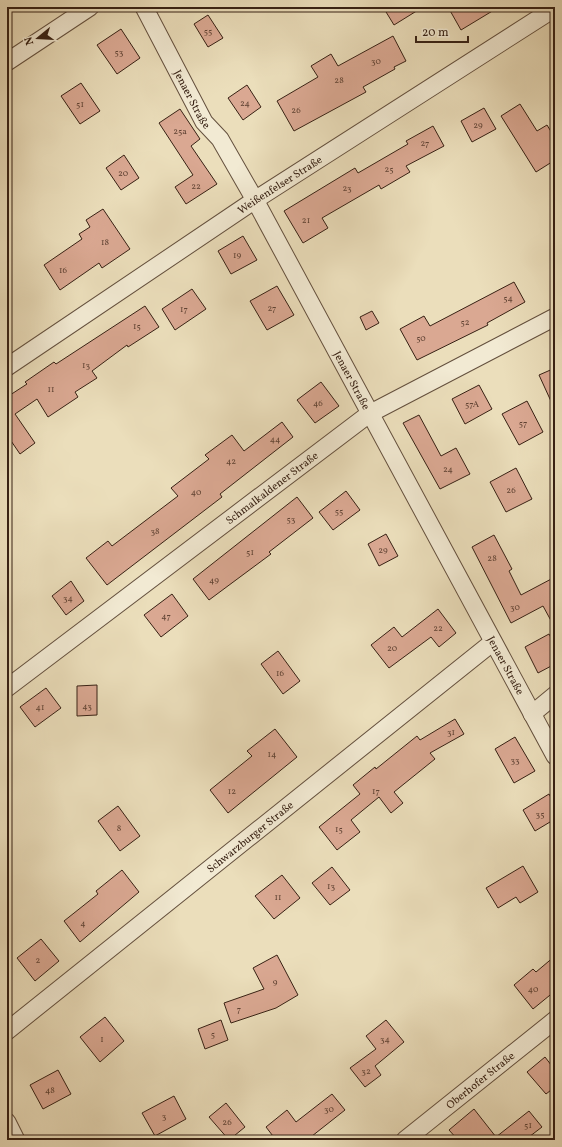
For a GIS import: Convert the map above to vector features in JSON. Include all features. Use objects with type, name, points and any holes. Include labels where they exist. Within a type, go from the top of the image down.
[{"type":"street","points":[[7,62],[90,7]]},
{"type":"street","name":"Jenaer Straße","points":[[144,7],[204,122],[220,139],[254,200],[555,756]]},
{"type":"street","name":"Weißenfelser Straße","points":[[7,367],[254,200],[555,8]]},
{"type":"street","name":"Schmalkaldener Straße","points":[[7,688],[369,414],[555,317]]},
{"type":"street","name":"Schwarzburger Straße","points":[[7,1031],[493,642]]},
{"type":"street","points":[[532,714],[555,695]]},
{"type":"street","name":"Oberhofer Straße","points":[[405,1140],[555,1020]]},
{"type":"street","points":[[7,1122],[16,1140]]},
{"type":"building","points":[[383,7],[423,7],[394,25]]},
{"type":"building","points":[[448,7],[499,7],[461,30]]},
{"type":"building","points":[[208,15],[223,38],[208,47],[194,24]]},
{"type":"building","points":[[121,29],[140,58],[117,74],[97,45]]},
{"type":"building","points":[[393,36],[406,61],[363,87],[366,92],[294,131],[277,101],[318,77],[311,66],[331,54],[338,66]]},
{"type":"building","points":[[81,83],[100,111],[80,124],[61,96]]},
{"type":"building","points":[[247,85],[261,107],[243,120],[228,98]]},
{"type":"building","points":[[520,104],[537,131],[547,125],[555,138],[555,160],[536,172],[501,116]]},
{"type":"building","points":[[484,108],[496,129],[472,142],[461,121]]},
{"type":"building","points":[[180,109],[200,139],[191,146],[217,184],[186,204],[175,187],[193,175],[159,123]]},
{"type":"building","points":[[433,126],[444,146],[406,166],[410,172],[381,189],[379,185],[322,218],[328,228],[303,243],[284,211],[355,168],[358,173],[408,144],[406,141]]},
{"type":"building","points":[[124,155],[139,178],[121,190],[106,168]]},
{"type":"building","points":[[103,209],[130,249],[102,268],[99,263],[60,290],[44,265],[82,239],[79,234],[90,227],[86,220]]},
{"type":"building","points":[[243,236],[257,260],[231,274],[218,251]]},
{"type":"building","points":[[514,282],[525,302],[487,323],[488,325],[417,360],[400,329],[424,316],[430,326]]},
{"type":"building","points":[[277,286],[294,315],[267,330],[250,301]]},
{"type":"building","points":[[192,289],[206,309],[175,330],[162,309]]},
{"type":"building","points":[[145,306],[159,327],[128,347],[127,345],[92,371],[97,378],[75,392],[78,397],[48,417],[37,399],[15,414],[35,443],[20,454],[7,435],[7,397],[27,384],[25,382],[54,362],[56,364]]},
{"type":"building","points":[[372,311],[379,323],[366,330],[360,317]]},
{"type":"building","points":[[555,368],[555,410],[539,375]]},
{"type":"building","points":[[321,382],[339,406],[315,423],[297,400]]},
{"type":"building","points":[[479,385],[492,409],[465,424],[452,399]]},
{"type":"building","points":[[527,401],[543,432],[519,445],[502,414]]},
{"type":"building","points":[[419,415],[441,456],[456,448],[470,474],[440,489],[403,423]]},
{"type":"building","points":[[282,422],[293,437],[220,494],[222,497],[107,585],[86,558],[108,541],[112,546],[178,496],[171,488],[209,459],[205,455],[232,435],[244,451]]},
{"type":"building","points":[[516,468],[532,499],[506,512],[490,482]]},
{"type":"building","points":[[346,491],[360,510],[333,530],[319,512]]},
{"type":"building","points":[[297,497],[313,518],[269,552],[271,554],[209,600],[193,579]]},
{"type":"building","points":[[386,534],[398,556],[379,566],[368,544]]},
{"type":"building","points":[[494,535],[512,569],[509,571],[521,595],[555,577],[555,628],[543,606],[511,623],[472,547]]},
{"type":"building","points":[[71,581],[84,601],[66,615],[52,596]]},
{"type":"building","points":[[172,594],[188,616],[161,637],[144,615]]},
{"type":"building","points":[[438,609],[456,633],[439,647],[431,637],[389,668],[371,645],[394,627],[402,637]]},
{"type":"building","points":[[549,634],[555,645],[555,664],[538,673],[525,647]]},
{"type":"building","points":[[278,651],[300,681],[283,694],[261,664]]},
{"type":"building","points":[[97,685],[97,715],[77,716],[77,686]]},
{"type":"building","points":[[46,688],[61,708],[35,727],[20,707]]},
{"type":"building","points":[[455,719],[464,734],[430,753],[435,759],[394,792],[403,803],[391,813],[379,797],[351,820],[360,832],[337,850],[319,827],[360,794],[353,785],[375,767],[376,769],[417,736],[420,740]]},
{"type":"building","points":[[275,729],[297,757],[228,813],[210,790],[252,756],[247,751]]},
{"type":"building","points":[[515,737],[535,771],[514,783],[495,749]]},
{"type":"building","points":[[549,794],[555,805],[555,819],[535,831],[523,810]]},
{"type":"building","points":[[118,806],[140,836],[120,851],[98,821]]},
{"type":"building","points":[[523,866],[538,892],[520,903],[516,897],[498,908],[486,888]]},
{"type":"building","points":[[332,867],[350,890],[330,905],[312,883]]},
{"type":"building","points":[[122,870],[139,892],[80,942],[64,921],[98,894],[96,891]]},
{"type":"building","points":[[282,875],[300,898],[274,919],[255,896]]},
{"type":"building","points":[[41,939],[59,961],[35,981],[17,958]]},
{"type":"building","points":[[277,955],[298,995],[276,1008],[231,1023],[224,1003],[264,989],[253,968]]},
{"type":"building","points":[[555,956],[555,991],[533,1009],[514,985],[533,969],[536,972]]},
{"type":"building","points":[[105,1017],[124,1041],[100,1062],[80,1037]]},
{"type":"building","points":[[221,1020],[228,1040],[205,1049],[198,1029]]},
{"type":"building","points":[[386,1020],[404,1042],[375,1066],[381,1075],[365,1087],[350,1068],[376,1049],[366,1036]]},
{"type":"building","points":[[545,1057],[555,1070],[555,1087],[546,1094],[527,1072]]},
{"type":"building","points":[[58,1070],[71,1094],[43,1109],[30,1085]]},
{"type":"building","points":[[332,1094],[345,1110],[307,1140],[276,1140],[266,1127],[287,1110],[296,1122]]},
{"type":"building","points":[[174,1096],[186,1119],[155,1136],[142,1113]]},
{"type":"building","points":[[226,1103],[245,1127],[229,1140],[209,1117]]},
{"type":"building","points":[[474,1109],[496,1137],[529,1111],[542,1127],[525,1140],[458,1140],[449,1130]]}]
